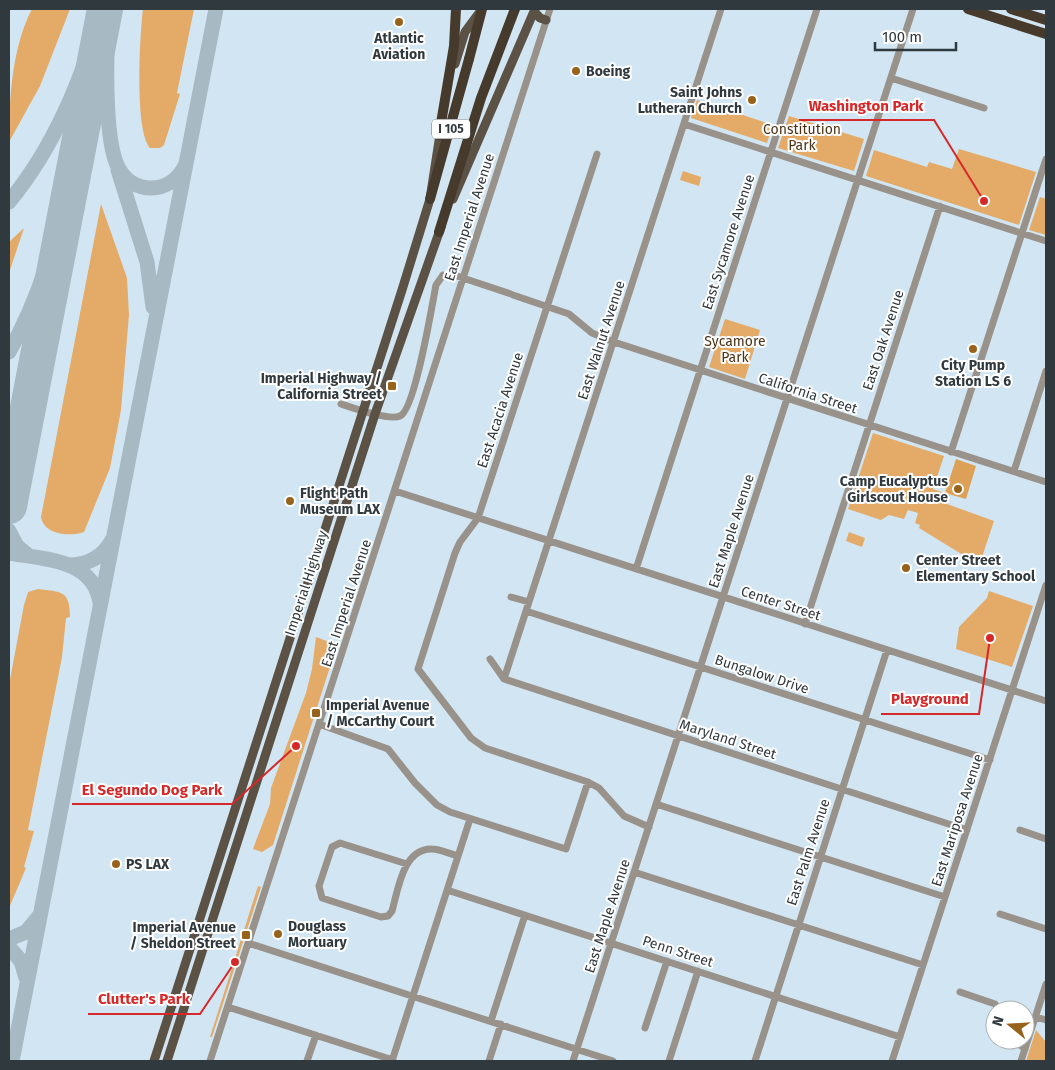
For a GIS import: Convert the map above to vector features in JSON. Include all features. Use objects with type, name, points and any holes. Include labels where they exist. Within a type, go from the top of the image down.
[{"type":"highway","points":[[439,135],[454,46],[456,9]]},
{"type":"highway","name":"I 105","points":[[430,199],[482,9]]},
{"type":"highway","points":[[968,9],[1046,34]]},
{"type":"highway","points":[[1011,9],[1046,20]]},
{"type":"highway","name":"I 105","points":[[439,232],[481,98],[513,12]]},
{"type":"main road","name":"Imperial Highway","points":[[154,1061],[430,199],[439,135],[460,46],[465,32],[482,9]]},
{"type":"main road","name":"Imperial Highway","points":[[167,1061],[375,414],[439,232],[534,10]]},
{"type":"main road","points":[[534,10],[540,18],[546,20]]},
{"type":"main road","points":[[268,706],[279,710]]},
{"type":"street","name":"East Imperial Avenue","points":[[210,1061],[550,9]]},
{"type":"street","name":"East Walnut Avenue","points":[[504,679],[721,9]]},
{"type":"street","name":"East Sycamore Avenue","points":[[636,570],[817,9]]},
{"type":"street","name":"East Maple Avenue","points":[[573,1061],[913,9]]},
{"type":"street","points":[[891,78],[984,108]]},
{"type":"street","points":[[684,124],[1046,241]]},
{"type":"street","name":"East Acacia Avenue","points":[[588,782],[485,748],[471,738],[418,669],[455,553],[460,542],[478,518],[596,154]]},
{"type":"street","points":[[951,452],[1046,160]]},
{"type":"street","name":"East Oak Avenue","points":[[805,624],[940,206]]},
{"type":"street","name":"California Street","points":[[341,404],[395,418],[405,412],[415,386],[438,281],[443,275],[448,274],[547,305],[569,314],[592,333],[614,342],[1046,482]]},
{"type":"street","points":[[1014,471],[1046,370]]},
{"type":"street","name":"Center Street","points":[[395,491],[548,542],[1046,701]]},
{"type":"street","name":"East Mariposa Avenue","points":[[892,1061],[1046,586]]},
{"type":"street","points":[[511,597],[529,602]]},
{"type":"street","name":"Bungalow Drive","points":[[526,611],[990,760]]},
{"type":"street","points":[[1038,612],[1046,615]]},
{"type":"street","name":"East Palm Avenue","points":[[755,1061],[887,650]]},
{"type":"street","points":[[490,659],[504,679]]},
{"type":"street","name":"Maryland Street","points":[[504,679],[967,830]]},
{"type":"street","points":[[320,724],[388,749],[415,783],[437,805],[470,819],[566,849],[588,782],[598,788],[624,816],[649,827]]},
{"type":"street","points":[[656,804],[946,897]]},
{"type":"street","points":[[228,1006],[392,1060],[470,819]]},
{"type":"street","points":[[1020,830],[1046,839]]},
{"type":"street","points":[[406,864],[340,843],[336,844],[332,847],[319,886],[322,898],[381,917],[388,916],[406,864],[414,854],[426,849],[433,849],[458,856]]},
{"type":"street","points":[[634,872],[923,965]]},
{"type":"street","name":"Penn Street","points":[[448,890],[900,1037]]},
{"type":"street","points":[[1000,914],[1046,929]]},
{"type":"street","points":[[491,1021],[525,915]]},
{"type":"street","points":[[248,943],[613,1061]]},
{"type":"street","points":[[645,1028],[667,961]]},
{"type":"street","points":[[669,1061],[698,971]]},
{"type":"street","points":[[1035,1020],[1046,984]]},
{"type":"street","points":[[960,992],[985,1001]]},
{"type":"street","points":[[1036,1017],[1046,1020]]},
{"type":"street","points":[[489,1061],[501,1024]]},
{"type":"street","points":[[307,1061],[316,1035]]},
{"type":"green space","points":[[32,9],[70,9],[40,86],[9,142],[13,74],[20,40]]},
{"type":"green space","points":[[143,9],[194,9],[177,93],[180,94],[164,145],[160,148],[150,148],[145,138],[142,122],[139,81]]},
{"type":"green space","points":[[697,100],[773,125],[767,143],[691,118]]},
{"type":"green space","name":"Constitution Park","points":[[789,116],[864,139],[854,171],[778,148]]},
{"type":"green space","points":[[959,149],[1036,172],[1019,225],[866,176],[874,150],[927,167],[929,162],[952,169]]},
{"type":"green space","points":[[683,171],[701,177],[699,186],[680,180]]},
{"type":"green space","points":[[1040,197],[1046,199],[1046,235],[1029,230]]},
{"type":"green space","points":[[101,204],[127,278],[129,315],[121,410],[110,468],[84,532],[65,534],[47,528],[41,517]]},
{"type":"green space","points":[[24,228],[9,273],[9,242]]},
{"type":"green space","name":"Sycamore Park","points":[[725,319],[760,330],[745,379],[709,367]]},
{"type":"green space","points":[[873,433],[944,456],[933,489],[950,495],[947,504],[994,521],[980,563],[976,563],[919,528],[920,525],[915,523],[918,513],[908,510],[904,519],[889,515],[881,520],[848,509]]},
{"type":"green space","points":[[849,532],[865,538],[862,547],[846,541]]},
{"type":"green space","points":[[38,589],[63,594],[70,608],[70,617],[66,618],[62,657],[28,830],[34,831],[24,867],[26,868],[9,908],[9,685],[24,605],[28,592]]},
{"type":"green space","points":[[989,591],[1033,606],[1012,667],[956,649],[959,627],[987,598]]},
{"type":"green space","points":[[316,637],[337,645],[273,845],[262,852],[253,849],[270,804],[271,788],[306,693],[312,669]]},
{"type":"green space","points":[[258,886],[261,887],[212,1037],[210,1037]]},
{"type":"green space","points":[[1036,1030],[1046,1042],[1046,1061],[1026,1061],[1030,1050],[1035,1050]]},
{"type":"shaded area","points":[[956,459],[976,466],[966,499],[945,493]]},
{"type":"taxiway","points":[[9,202],[40,158],[65,111],[76,86],[102,9]]},
{"type":"taxiway","points":[[110,9],[107,44],[108,115],[110,137],[119,169],[133,183],[142,187],[156,188],[171,182],[185,166]]},
{"type":"taxiway","points":[[12,1061],[216,9]]},
{"type":"taxiway","points":[[9,352],[21,330],[41,283],[76,162]]},
{"type":"taxiway","points":[[118,170],[147,262],[153,307]]},
{"type":"taxiway","points":[[9,531],[17,546],[29,556]]},
{"type":"taxiway","points":[[68,565],[75,565],[94,559],[104,551],[112,540]]},
{"type":"taxiway","points":[[9,553],[51,560],[78,569],[88,577],[96,588],[100,603]]},
{"type":"taxiway","points":[[9,939],[26,932],[40,915]]},
{"type":"taxiway","points":[[9,947],[21,961],[26,978]]},
{"type":"runway","points":[[9,506],[105,9]]},
{"type":"place","name":"Atlantic Aviation","points":[[399,22]]},
{"type":"place","name":"Boeing","points":[[576,71]]},
{"type":"place","name":"Saint Johns Lutheran Church","points":[[752,100]]},
{"type":"place","name":"Washington Park","points":[[984,201]]},
{"type":"place","name":"City Pump Station LS 6","points":[[973,349]]},
{"type":"place","name":"Imperial Highway / California Street","points":[[392,386]]},
{"type":"place","name":"Camp Eucalyptus Girlscout House","points":[[958,489]]},
{"type":"place","name":"Flight Path Museum LAX","points":[[290,501]]},
{"type":"place","name":"Center Street Elementary School","points":[[906,568]]},
{"type":"place","name":"Playground","points":[[990,638]]},
{"type":"place","name":"Imperial Avenue / McCarthy Court","points":[[316,713]]},
{"type":"place","name":"El Segundo Dog Park","points":[[296,746]]},
{"type":"place","name":"PS LAX","points":[[116,864]]},
{"type":"place","name":"Douglass Mortuary","points":[[278,934]]},
{"type":"place","name":"Imperial Avenue / Sheldon Street","points":[[246,935]]},
{"type":"place","name":"Clutter's Park","points":[[235,962]]}]
